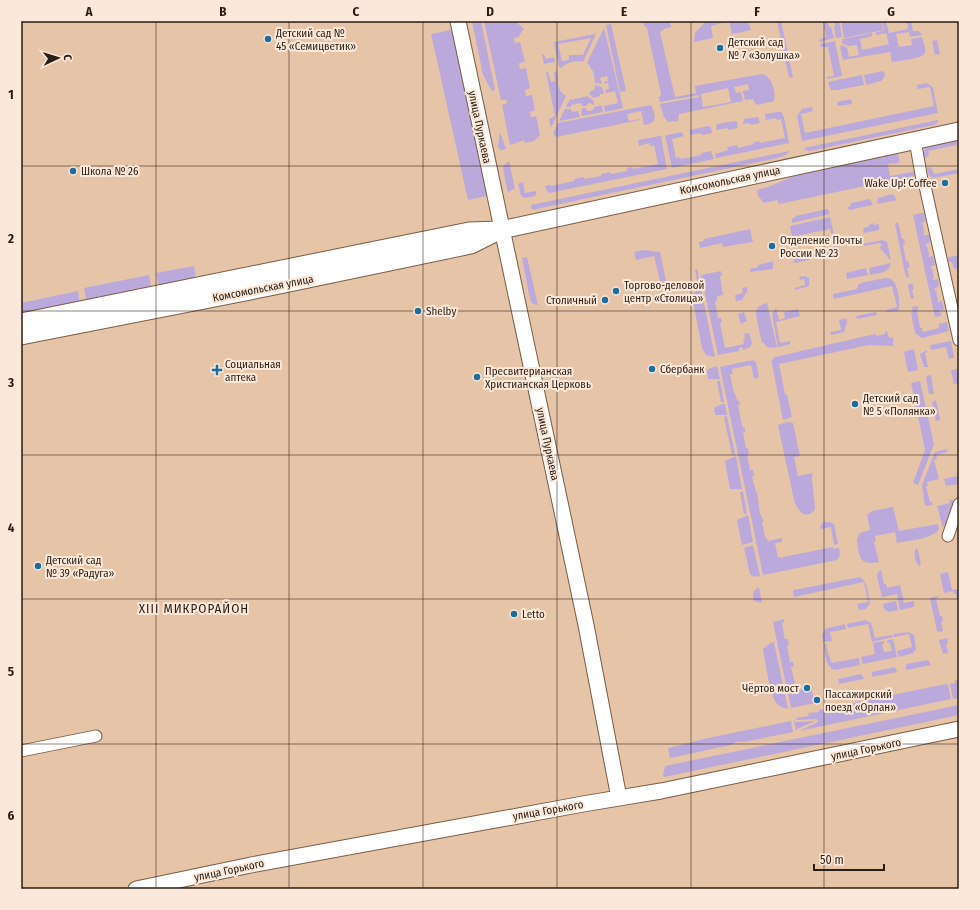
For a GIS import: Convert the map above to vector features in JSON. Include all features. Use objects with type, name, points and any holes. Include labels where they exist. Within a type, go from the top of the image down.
[{"type":"main road","name":"улица Пуркаева","points":[[458,21],[579,594],[619,798]]},
{"type":"main road","name":"Комсомольская улица","points":[[21,322],[469,231],[501,230],[959,131]]},
{"type":"main road","name":"Комсомольская улица","points":[[21,336],[275,286],[471,245],[501,230]]},
{"type":"main road","name":"улица Горького","points":[[136,889],[251,865],[661,791],[959,730]]},
{"type":"street","points":[[915,140],[922,180],[959,340]]},
{"type":"street","points":[[948,536],[959,504]]},
{"type":"street","points":[[21,751],[96,736]]},
{"type":"shaded area","points":[[472,21],[481,21],[495,90],[492,91],[483,75]]},
{"type":"shaded area","points":[[484,21],[515,21],[524,29],[519,37],[514,38],[515,43],[520,42],[525,62],[519,63],[520,69],[526,68],[530,88],[525,90],[526,96],[532,95],[535,110],[530,112],[531,117],[536,116],[540,135],[534,141],[525,143],[524,140],[510,145],[502,105],[507,103],[507,100],[501,100]]},
{"type":"shaded area","points":[[642,21],[670,21],[671,27],[660,32],[675,97],[696,93],[695,86],[762,74],[771,81],[774,101],[756,105],[753,99],[745,100],[743,91],[749,90],[748,84],[734,87],[736,93],[741,92],[743,101],[679,114],[678,121],[668,122],[664,117],[660,104],[699,97],[699,95],[660,102],[659,98],[661,94],[647,28]],"holes":[[[728,88],[731,102],[703,107],[701,94]]]},
{"type":"shaded area","points":[[706,21],[729,21],[711,26],[713,38],[694,42],[695,33]]},
{"type":"shaded area","points":[[729,21],[746,21],[751,30],[732,34]]},
{"type":"shaded area","points":[[777,21],[781,21],[793,77],[789,78]]},
{"type":"shaded area","points":[[823,21],[830,21],[828,22],[829,27],[831,27],[834,38],[819,42],[820,39],[826,37]]},
{"type":"shaded area","points":[[834,21],[839,21],[842,37],[836,38]]},
{"type":"shaded area","points":[[841,21],[881,21],[883,30],[844,38]]},
{"type":"shaded area","points":[[882,21],[888,21],[886,22],[889,33],[908,29],[907,21],[911,21],[913,31],[919,31],[922,35],[910,37],[909,32],[896,34],[899,47],[912,45],[911,39],[922,37],[925,53],[919,57],[892,62],[890,52],[843,60],[840,47],[842,45],[847,48],[849,57],[859,55],[857,45],[848,46],[842,43],[843,39],[872,33],[872,36],[860,39],[862,50],[889,44],[886,33],[876,35],[875,33],[884,30]]},
{"type":"shaded area","points":[[611,24],[626,91],[620,92],[606,25]]},
{"type":"shaded area","points":[[604,28],[623,108],[605,112],[604,106],[618,103],[615,91],[606,93],[605,90],[609,89],[608,83],[605,84],[604,82],[608,81],[607,76],[600,78],[602,84],[595,83],[594,73],[587,63]]},
{"type":"shaded area","points":[[450,30],[454,33],[487,196],[468,200],[431,34]]},
{"type":"shaded area","points":[[596,34],[583,62],[571,62],[561,68],[559,67],[554,42]],"holes":[[[591,38],[583,55],[569,55],[569,60],[562,61],[558,44]]]},
{"type":"shaded area","points":[[937,40],[940,54],[935,55],[932,41]]},
{"type":"shaded area","points":[[835,41],[842,76],[827,79],[827,77],[834,76],[828,47],[822,47],[820,44]]},
{"type":"shaded area","points":[[544,54],[546,59],[554,57],[555,62],[544,64],[542,55]]},
{"type":"shaded area","points":[[557,71],[558,85],[560,90],[566,96],[551,128],[549,119],[555,116],[546,72],[548,72],[551,82],[555,81],[554,72]]},
{"type":"shaded area","points":[[884,71],[885,76],[881,81],[866,85],[864,75]]},
{"type":"shaded area","points":[[862,75],[864,85],[831,90],[828,82]]},
{"type":"shaded area","points":[[926,83],[933,88],[938,113],[802,141],[797,116],[802,109],[812,107],[813,111],[801,114],[805,133],[934,106],[930,87],[918,89],[917,85]]},
{"type":"shaded area","points":[[594,85],[602,87],[604,94],[600,94],[600,96],[593,98],[589,94],[595,88]]},
{"type":"shaded area","points":[[587,96],[594,101],[594,105],[589,103],[586,106],[582,106],[581,103],[571,105],[571,107],[566,107],[570,99],[574,100]]},
{"type":"shaded area","points":[[851,99],[852,104],[838,106],[837,102]]},
{"type":"shaded area","points":[[602,105],[603,112],[582,116],[582,108],[586,108],[587,111],[590,111],[593,110],[594,107]]},
{"type":"shaded area","points":[[651,105],[655,118],[652,123],[649,124],[644,125],[641,111],[627,114],[629,121],[640,120],[556,137],[553,134],[558,123]]},
{"type":"shaded area","points":[[565,109],[571,109],[572,112],[578,111],[580,117],[559,121]]},
{"type":"shaded area","points":[[781,112],[784,117],[789,143],[716,158],[715,154],[728,150],[727,147],[737,145],[738,148],[754,144],[754,142],[759,141],[760,143],[785,138],[781,119],[777,120],[776,118],[766,120],[765,114]]},
{"type":"shaded area","points":[[758,117],[760,123],[751,125],[750,123],[743,124],[744,119]]},
{"type":"shaded area","points":[[938,120],[934,125],[810,151],[804,148]]},
{"type":"shaded area","points":[[737,122],[738,128],[716,130],[717,124]]},
{"type":"shaded area","points":[[708,126],[711,128],[712,133],[690,135],[690,130]]},
{"type":"shaded area","points":[[500,132],[506,149],[501,150],[498,147]]},
{"type":"shaded area","points":[[682,132],[684,136],[672,139],[676,158],[680,157],[681,159],[701,155],[701,153],[711,151],[714,159],[672,168],[665,136]]},
{"type":"shaded area","points":[[661,136],[667,169],[549,193],[547,191],[545,186],[574,181],[574,179],[584,177],[585,179],[601,176],[601,174],[610,172],[611,174],[627,171],[627,168],[632,167],[633,169],[658,164],[654,145],[650,146],[649,143],[639,146],[638,140]]},
{"type":"shaded area","points":[[956,138],[957,145],[928,151],[929,155],[926,158],[924,157],[923,153],[927,144]]},
{"type":"shaded area","points":[[789,151],[786,155],[777,158],[532,210],[531,205]]},
{"type":"shaded area","points":[[897,152],[900,161],[898,163],[888,164],[890,176],[917,171],[918,175],[779,204],[777,200],[764,203],[758,196],[757,190],[768,187],[805,171]]},
{"type":"shaded area","points":[[509,161],[515,189],[508,193],[503,169],[504,165]]},
{"type":"shaded area","points":[[929,167],[932,169],[934,174],[959,169],[959,173],[934,178],[929,176],[927,168]]},
{"type":"shaded area","points":[[523,182],[525,193],[536,191],[535,196],[525,198],[521,196],[518,184]]},
{"type":"shaded area","points":[[893,194],[897,200],[877,204],[878,198]]},
{"type":"shaded area","points":[[870,199],[873,205],[849,210],[848,207],[851,203]]},
{"type":"shaded area","points":[[828,209],[830,214],[792,223],[792,219],[796,216]]},
{"type":"shaded area","points":[[924,213],[925,219],[925,222],[921,223],[923,224],[923,235],[929,235],[930,242],[925,245],[927,246],[928,257],[933,256],[935,265],[930,267],[932,268],[934,278],[932,279],[938,279],[939,286],[934,289],[935,291],[936,290],[937,302],[942,301],[944,309],[939,311],[939,313],[941,312],[941,316],[935,317],[913,215]]},
{"type":"shaded area","points":[[830,217],[837,248],[833,256],[822,258],[820,251],[835,247],[830,229],[792,237],[790,226]]},
{"type":"shaded area","points":[[898,222],[902,239],[904,239],[905,244],[903,245],[906,261],[908,261],[910,267],[907,268],[909,277],[907,278],[895,224]]},
{"type":"shaded area","points":[[873,223],[874,225],[879,224],[879,230],[864,233],[863,228],[868,227]]},
{"type":"shaded area","points":[[750,229],[753,242],[723,247],[722,243],[700,248],[699,242],[703,241],[704,239]]},
{"type":"shaded area","points":[[882,240],[887,242],[891,261],[880,248],[882,245],[880,243],[864,246],[863,244]]},
{"type":"shaded area","points":[[644,250],[660,252],[666,281],[660,281],[654,256],[636,260],[634,252]]},
{"type":"shaded area","points":[[810,253],[811,258],[809,260],[794,263],[793,257]]},
{"type":"shaded area","points":[[959,255],[959,268],[954,269],[952,262],[946,260],[949,257]]},
{"type":"shaded area","points":[[527,257],[538,305],[533,304],[530,300],[522,258]]},
{"type":"shaded area","points":[[773,261],[773,269],[750,272],[750,269],[758,267],[758,265]]},
{"type":"shaded area","points":[[891,263],[886,271],[870,275],[869,268]]},
{"type":"shaded area","points":[[194,266],[196,281],[159,288],[156,273]]},
{"type":"shaded area","points":[[866,268],[868,275],[847,279],[846,273]]},
{"type":"shaded area","points":[[697,269],[715,357],[706,355],[702,348],[692,296],[694,292],[699,290],[695,270]]},
{"type":"shaded area","points":[[721,271],[722,275],[720,276],[723,295],[717,296],[717,301],[715,301],[718,318],[721,318],[722,323],[720,323],[725,348],[744,344],[744,334],[749,333],[752,343],[750,347],[743,350],[742,347],[739,348],[739,351],[718,355],[701,275]]},
{"type":"shaded area","points":[[149,275],[152,291],[87,304],[84,288]]},
{"type":"shaded area","points":[[805,276],[809,278],[809,286],[795,290],[795,288],[805,285],[804,279],[800,280],[799,277]]},
{"type":"shaded area","points":[[885,278],[891,279],[895,284],[899,301],[898,311],[887,312],[886,310],[897,307],[892,286],[834,299],[833,294],[857,289],[858,285],[861,283]]},
{"type":"shaded area","points":[[911,283],[913,284],[914,289],[912,290],[914,298],[911,299],[908,285]]},
{"type":"shaded area","points":[[746,287],[748,290],[742,300],[736,301],[735,295],[743,293],[742,288]]},
{"type":"shaded area","points":[[78,291],[80,306],[21,319],[21,303]]},
{"type":"shaded area","points":[[767,303],[777,347],[773,348],[769,348],[762,343],[756,315],[759,307]]},
{"type":"shaded area","points":[[918,306],[917,311],[920,328],[922,328],[923,332],[939,328],[939,324],[947,322],[949,331],[922,338],[915,333],[911,313],[913,312],[912,307]]},
{"type":"shaded area","points":[[776,308],[779,320],[785,318],[784,312],[798,309],[800,316],[776,322],[780,343],[790,341],[790,344],[778,347],[772,314]]},
{"type":"shaded area","points":[[744,312],[747,321],[741,324],[738,314]]},
{"type":"shaded area","points":[[876,312],[877,315],[857,319],[856,316]]},
{"type":"shaded area","points":[[846,318],[847,322],[844,332],[831,335],[830,332],[841,330],[839,320]]},
{"type":"shaded area","points":[[887,331],[889,338],[893,337],[893,346],[869,345],[779,364],[785,394],[787,395],[792,417],[783,420],[772,364],[772,360],[775,357],[875,334],[876,336],[885,334]]},
{"type":"shaded area","points":[[951,341],[954,358],[949,359],[946,347],[931,350],[930,345]]},
{"type":"shaded area","points":[[914,349],[918,370],[908,372],[904,352]]},
{"type":"shaded area","points":[[927,350],[925,353],[928,367],[924,367],[920,354]]},
{"type":"shaded area","points":[[753,360],[756,362],[759,377],[754,379],[751,365],[732,369],[733,374],[730,374],[734,393],[740,404],[738,405],[742,426],[745,429],[745,432],[743,433],[746,448],[748,448],[749,454],[747,454],[750,470],[753,470],[754,476],[752,477],[757,492],[760,514],[764,521],[762,522],[765,536],[768,541],[782,538],[782,542],[775,543],[778,558],[833,547],[833,549],[839,548],[840,555],[837,560],[763,575],[720,367]]},
{"type":"shaded area","points":[[717,366],[720,379],[708,379],[708,369]]},
{"type":"shaded area","points":[[951,370],[958,370],[959,383],[954,384]]},
{"type":"shaded area","points":[[931,375],[934,394],[929,394],[926,378],[927,376]]},
{"type":"shaded area","points":[[717,381],[720,381],[724,402],[721,402]]},
{"type":"shaded area","points":[[920,381],[934,444],[918,485],[913,483],[925,450],[911,383]]},
{"type":"shaded area","points":[[936,400],[940,420],[936,421],[932,402]]},
{"type":"shaded area","points":[[725,404],[727,415],[715,415],[714,408]]},
{"type":"shaded area","points":[[727,416],[735,454],[732,455],[724,417]]},
{"type":"shaded area","points":[[787,422],[793,423],[800,456],[794,457],[798,476],[813,473],[812,478],[815,509],[812,513],[806,515],[800,511],[794,500],[778,425]]},
{"type":"shaded area","points":[[947,449],[947,452],[936,455],[937,459],[934,460],[939,479],[927,482],[928,486],[926,486],[932,505],[925,506],[922,485],[935,452]]},
{"type":"shaded area","points":[[736,456],[742,489],[730,489],[725,461]]},
{"type":"shaded area","points":[[957,472],[959,472],[959,484],[946,486],[944,479],[957,476]]},
{"type":"shaded area","points":[[740,492],[743,492],[747,513],[744,514]]},
{"type":"shaded area","points":[[949,499],[956,502],[943,528],[937,506],[950,503]]},
{"type":"shaded area","points":[[893,507],[899,531],[938,524],[939,529],[935,533],[920,539],[897,543],[895,532],[875,536],[876,541],[874,542],[879,562],[872,563],[863,561],[859,555],[857,539],[860,533],[870,530],[867,515],[872,511]]},
{"type":"shaded area","points":[[748,515],[753,542],[742,545],[737,520]]},
{"type":"shaded area","points":[[824,522],[834,524],[838,544],[834,545],[831,527],[820,529]]},
{"type":"shaded area","points":[[753,545],[760,576],[756,577],[750,574],[744,548]]},
{"type":"shaded area","points":[[916,548],[918,550],[921,564],[919,566],[915,557]]},
{"type":"shaded area","points":[[881,570],[884,584],[886,584],[887,588],[900,585],[904,603],[914,601],[914,607],[900,610],[897,594],[882,597],[877,576],[878,572]]},
{"type":"shaded area","points":[[948,572],[952,590],[959,589],[959,600],[957,600],[956,594],[952,591],[944,593],[940,574]]},
{"type":"shaded area","points":[[860,577],[865,582],[868,592],[870,603],[866,609],[859,610],[857,604],[868,602],[864,582],[794,597],[794,590]]},
{"type":"shaded area","points":[[759,587],[762,603],[754,601],[753,596],[754,591]]},
{"type":"shaded area","points":[[938,596],[936,599],[940,616],[942,616],[943,621],[941,622],[943,631],[939,632],[937,631],[930,598]]},
{"type":"shaded area","points":[[896,601],[898,610],[889,612],[884,609],[883,604]]},
{"type":"shaded area","points":[[784,619],[784,622],[782,623],[785,639],[788,639],[789,645],[787,645],[790,662],[793,662],[794,667],[791,667],[795,684],[798,685],[798,688],[787,690],[773,622]]},
{"type":"shaded area","points":[[865,620],[871,623],[875,638],[892,635],[893,637],[872,642],[868,624],[848,628],[847,624]]},
{"type":"shaded area","points":[[845,624],[846,629],[830,632],[832,641],[823,642],[822,635],[825,629]]},
{"type":"shaded area","points":[[908,632],[914,635],[916,649],[913,653],[899,657],[897,651],[912,647],[909,634],[894,637],[894,634]]},
{"type":"shaded area","points":[[947,638],[948,643],[946,644],[948,653],[943,654],[939,640]]},
{"type":"shaded area","points":[[893,639],[897,657],[863,664],[861,657],[875,654],[873,643],[884,641],[884,644],[882,644],[884,652],[892,651],[890,643],[886,641]]},
{"type":"shaded area","points":[[774,642],[788,709],[775,701],[771,691],[763,649],[770,643]]},
{"type":"shaded area","points":[[824,644],[826,644],[831,663],[859,658],[860,665],[835,670],[827,663]]},
{"type":"shaded area","points":[[928,660],[931,665],[906,670],[906,664]]},
{"type":"shaded area","points":[[895,667],[897,672],[872,677],[872,672]]},
{"type":"shaded area","points":[[861,674],[864,679],[839,684],[838,679]]},
{"type":"shaded area","points":[[955,680],[959,680],[959,698],[953,699],[950,684],[955,683]]},
{"type":"shaded area","points":[[946,684],[948,685],[951,699],[799,731],[818,722],[817,719],[797,720],[796,718],[809,716],[808,713],[819,712],[819,710]]},
{"type":"shaded area","points":[[811,687],[815,703],[791,708],[788,693]]},
{"type":"shaded area","points":[[959,705],[959,715],[664,777],[663,775],[665,766]]},
{"type":"shaded area","points":[[795,720],[795,722],[815,721],[797,729],[796,731],[794,721]]},
{"type":"shaded area","points":[[791,721],[793,732],[744,742],[737,742],[731,745],[670,758],[668,748]]},
{"type":"place","name":"Детский сад № 45 «Семицветик»","points":[[268,39]]},
{"type":"place","name":"Детский сад № 7 «Золушка»","points":[[720,48]]},
{"type":"place","name":"Школа № 26","points":[[73,171]]},
{"type":"place","name":"Wake Up! Coffee","points":[[945,183]]},
{"type":"place","name":"Отделение Почты России № 23","points":[[772,246]]},
{"type":"place","name":"Торгово-деловой центр «Столица»","points":[[616,291]]},
{"type":"place","name":"Столичный","points":[[605,300]]},
{"type":"place","name":"Shelby","points":[[418,311]]},
{"type":"place","name":"Сбербанк","points":[[652,369]]},
{"type":"place","name":"Социальная аптека","points":[[217,370]]},
{"type":"place","name":"Пресвитерианская Христианская Церковь","points":[[477,377]]},
{"type":"place","name":"Детский сад № 5 «Полянка»","points":[[855,404]]},
{"type":"place","name":"Детский сад № 39 «Радуга»","points":[[38,566]]},
{"type":"place","name":"Letto","points":[[514,614]]},
{"type":"place","name":"Чёртов мост","points":[[807,688]]},
{"type":"place","name":"Пассажирский поезд «Орлан»","points":[[817,700]]},
{"type":"district","name":"XIII МИКРОРАЙОН","points":[[194,608]]}]
